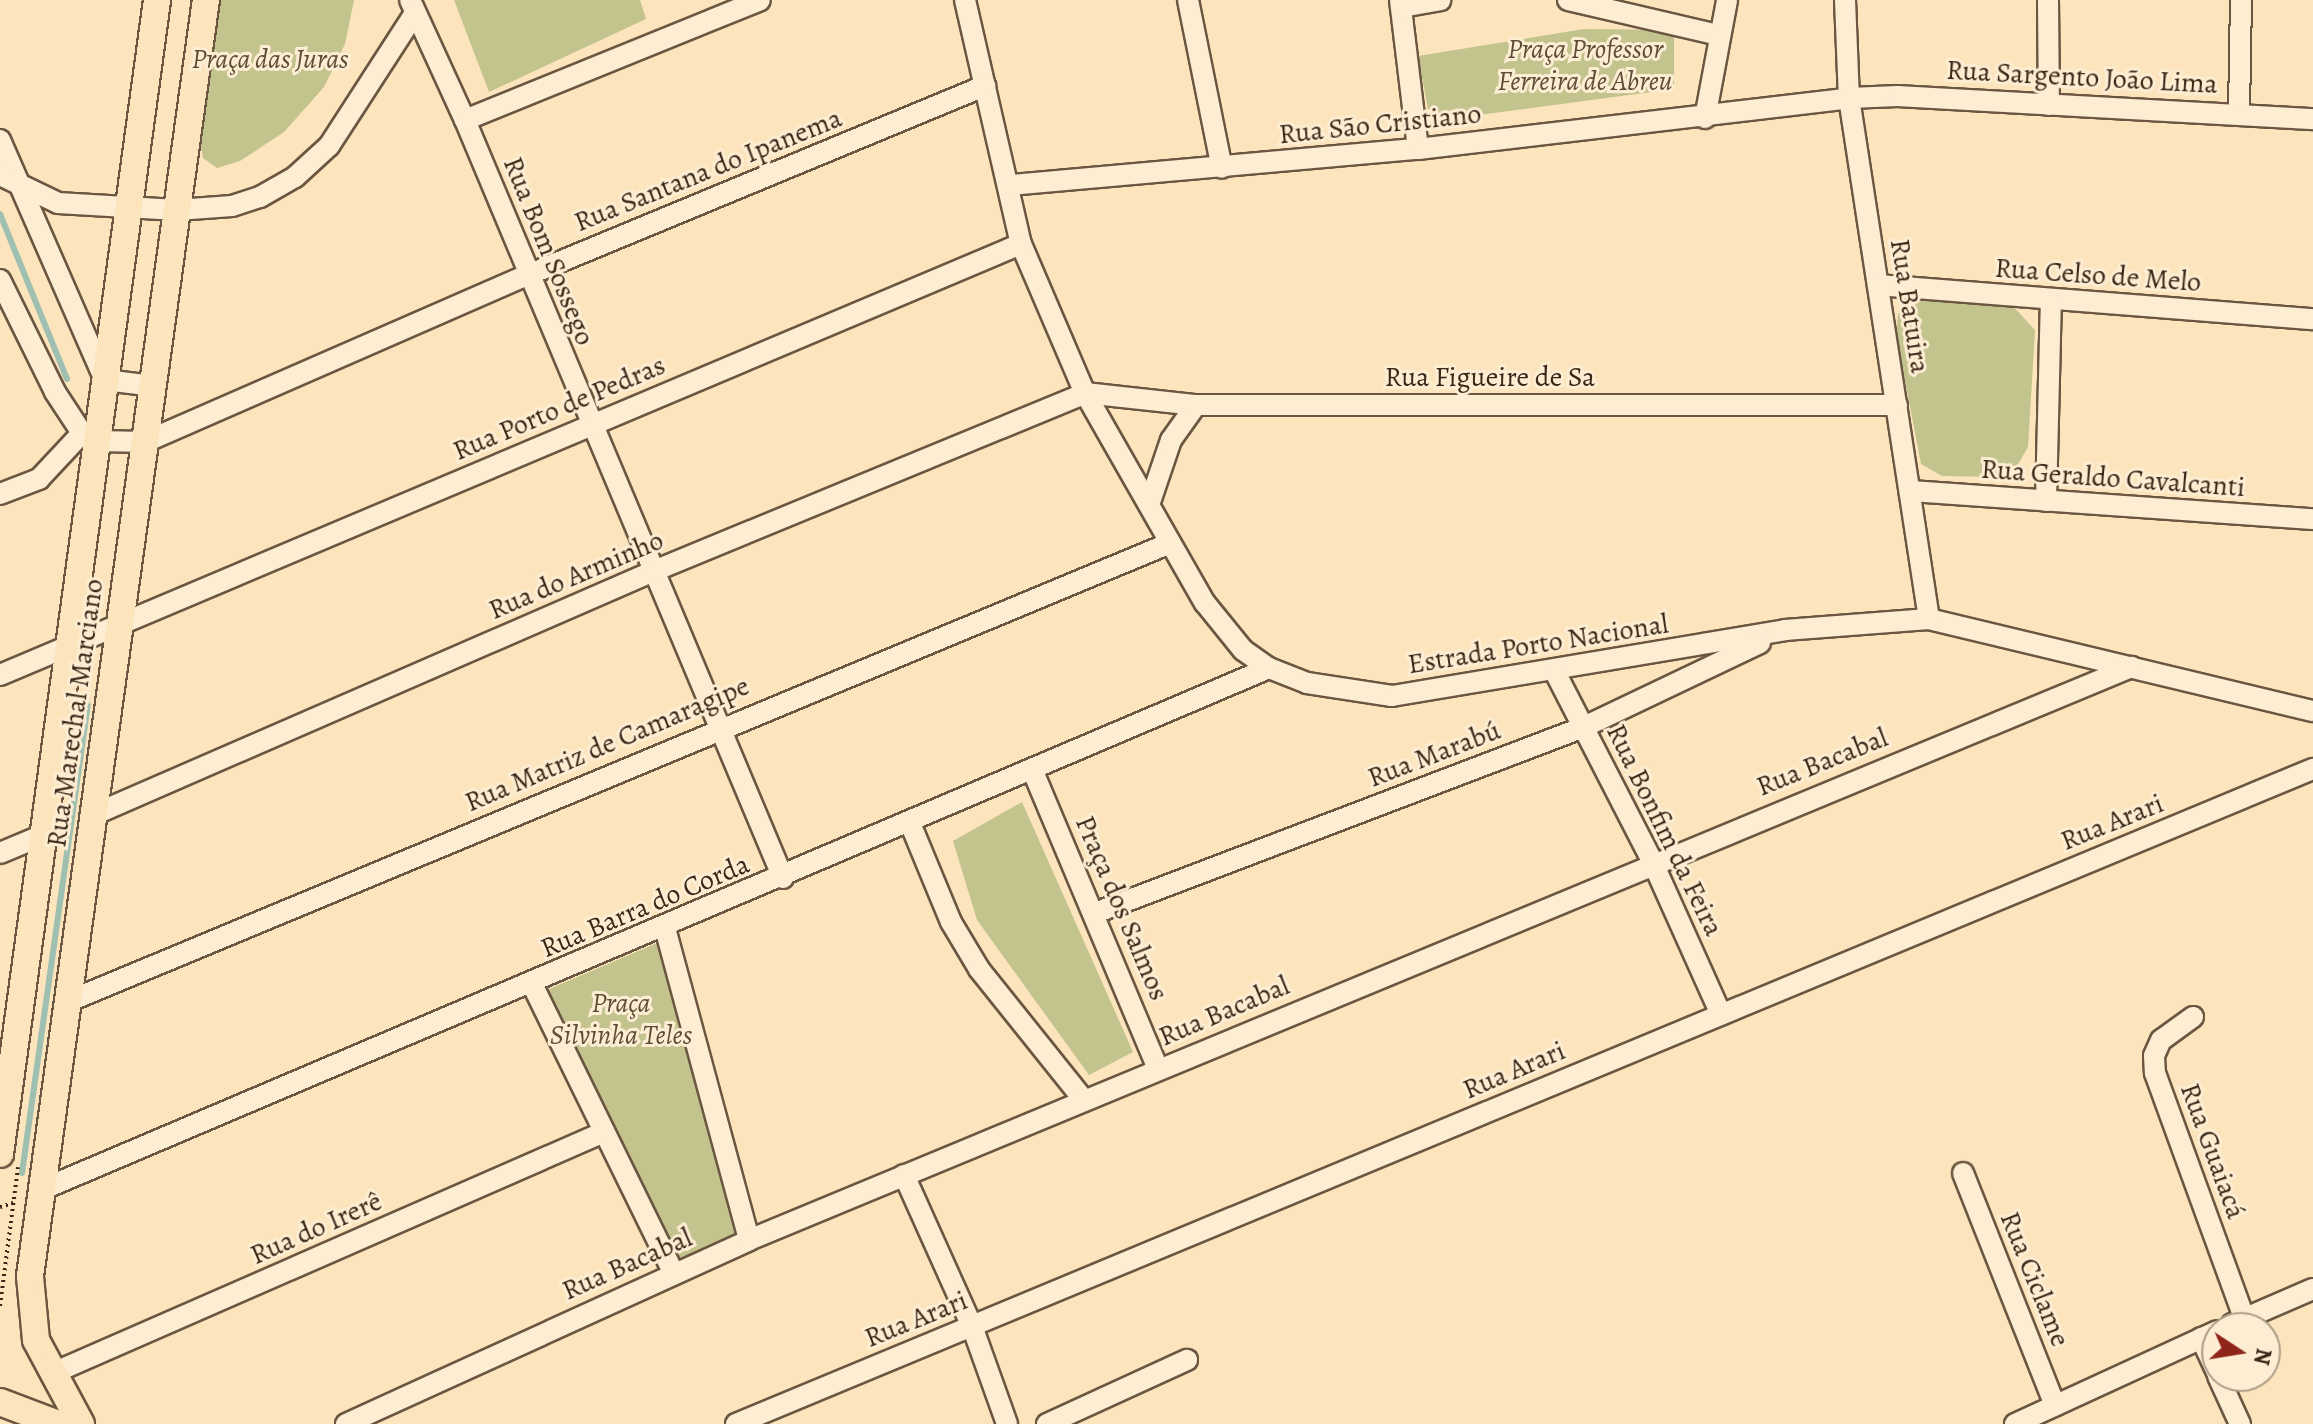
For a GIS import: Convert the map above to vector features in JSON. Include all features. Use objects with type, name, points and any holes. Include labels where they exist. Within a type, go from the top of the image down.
[{"type":"main road","name":"Rua Marechal Marciano","points":[[0,1154],[9,1023],[43,835],[69,647],[90,437],[105,380],[157,0]]},
{"type":"main road","name":"Rua Marechal Marciano","points":[[81,1424],[51,1374],[29,1303],[41,1190],[206,0]]},
{"type":"main road","points":[[9,1410],[58,1424]]},
{"type":"street","points":[[465,120],[760,0]]},
{"type":"street","name":"Estrada Porto Nacional","points":[[965,0],[1011,185],[1021,244],[1085,393],[1205,603],[1243,650],[1269,668],[1307,683],[1392,696],[1555,672],[1785,630],[1929,619],[2313,711]]},
{"type":"street","points":[[1188,0],[1222,168]]},
{"type":"street","points":[[1418,149],[1401,3],[1440,0]]},
{"type":"street","points":[[1568,0],[1719,35]]},
{"type":"street","points":[[1705,118],[1727,0]]},
{"type":"street","name":"Rua Batuira","points":[[1845,0],[1849,98],[1929,619]]},
{"type":"street","points":[[2048,0],[2049,105]]},
{"type":"street","points":[[2239,113],[2241,0]]},
{"type":"street","points":[[0,175],[58,203],[177,210],[232,206],[295,177],[342,130],[412,6]]},
{"type":"street","name":"Rua Bom Sossego","points":[[412,6],[465,120],[590,425],[783,878]]},
{"type":"street","name":"Rua Santana do Ipanema","points":[[145,442],[528,275],[985,86]]},
{"type":"street","name":"Rua São Cristiano","points":[[1011,185],[1418,149],[1705,118],[1849,98]]},
{"type":"street","name":"Rua Sargento João Lima","points":[[1849,98],[2239,113],[2313,119]]},
{"type":"street","points":[[0,140],[105,380],[153,386]]},
{"type":"street","name":"Rua Porto de Pedras","points":[[0,675],[1021,244]]},
{"type":"street","points":[[0,280],[8,321],[90,437]]},
{"type":"street","name":"Rua Celso de Melo","points":[[1878,285],[2313,319]]},
{"type":"street","points":[[2046,501],[2051,300]]},
{"type":"street","name":"Rua Figueire de Sa","points":[[1085,393],[1196,405],[1897,405]]},
{"type":"street","name":"Rua do Arminho","points":[[93,815],[654,571],[1085,393]]},
{"type":"street","points":[[1150,502],[1171,440],[1196,405]]},
{"type":"street","points":[[0,494],[39,479],[90,437],[145,442]]},
{"type":"street","name":"Rua Geraldo Cavalcanti","points":[[1910,491],[2313,519]]},
{"type":"street","name":"Rua Matriz de Camaragipe","points":[[67,1002],[718,727],[1170,543]]},
{"type":"street","name":"Rua Marabú","points":[[1095,913],[1584,727],[1785,630]]},
{"type":"street","name":"Rua Bacabal","points":[[346,1424],[673,1272],[1653,863],[2132,667]]},
{"type":"street","name":"Rua Barra do Corda","points":[[41,1190],[783,878],[1269,668]]},
{"type":"street","name":"Rua Bonfim da Feira","points":[[1555,672],[1653,863],[1721,1014]]},
{"type":"street","name":"Praça dos Salmos","points":[[1032,769],[1158,1069]]},
{"type":"street","name":"Rua Arari","points":[[736,1424],[2313,769]]},
{"type":"street","points":[[910,823],[951,922],[979,969],[1084,1100]]},
{"type":"street","points":[[0,853],[43,835]]},
{"type":"street","points":[[665,928],[749,1240]]},
{"type":"street","points":[[532,984],[673,1272]]},
{"type":"street","name":"Rua Guaiacá","points":[[2193,1017],[2161,1040],[2154,1056],[2155,1073],[2242,1312]]},
{"type":"street","name":"Rua do Irerê","points":[[51,1374],[604,1132]]},
{"type":"street","name":"Rua Ciclame","points":[[1963,1173],[2055,1405]]},
{"type":"street","points":[[904,1175],[972,1326],[1007,1424]]},
{"type":"street","points":[[2258,1312],[2313,1289]]},
{"type":"street","points":[[2015,1424],[2201,1338]]},
{"type":"street","points":[[1047,1424],[1187,1360]]},
{"type":"street","points":[[2226,1392],[2240,1424]]},
{"type":"green space","name":"Praça das Juras","points":[[218,0],[354,0],[345,44],[324,87],[284,132],[240,161],[217,168],[203,158],[200,140]]},
{"type":"green space","points":[[454,0],[640,0],[646,19],[489,92]]},
{"type":"green space","name":"Praça Professor Ferreira de Abreu","points":[[1584,29],[1674,30],[1674,89],[1449,119],[1428,109],[1418,56]]},
{"type":"green space","points":[[1924,296],[2011,304],[2035,330],[2028,447],[2017,466],[2001,477],[1942,476],[1921,464],[1896,334],[1898,314]]},
{"type":"green space","points":[[1022,802],[1133,1052],[1089,1075],[977,920],[953,841]]},
{"type":"green space","name":"Praça Silvinha Teles","points":[[657,943],[738,1234],[675,1262],[547,990]]},
{"type":"waterway","points":[[0,214],[67,379]]},
{"type":"waterway","points":[[22,1173],[88,705]]}]
